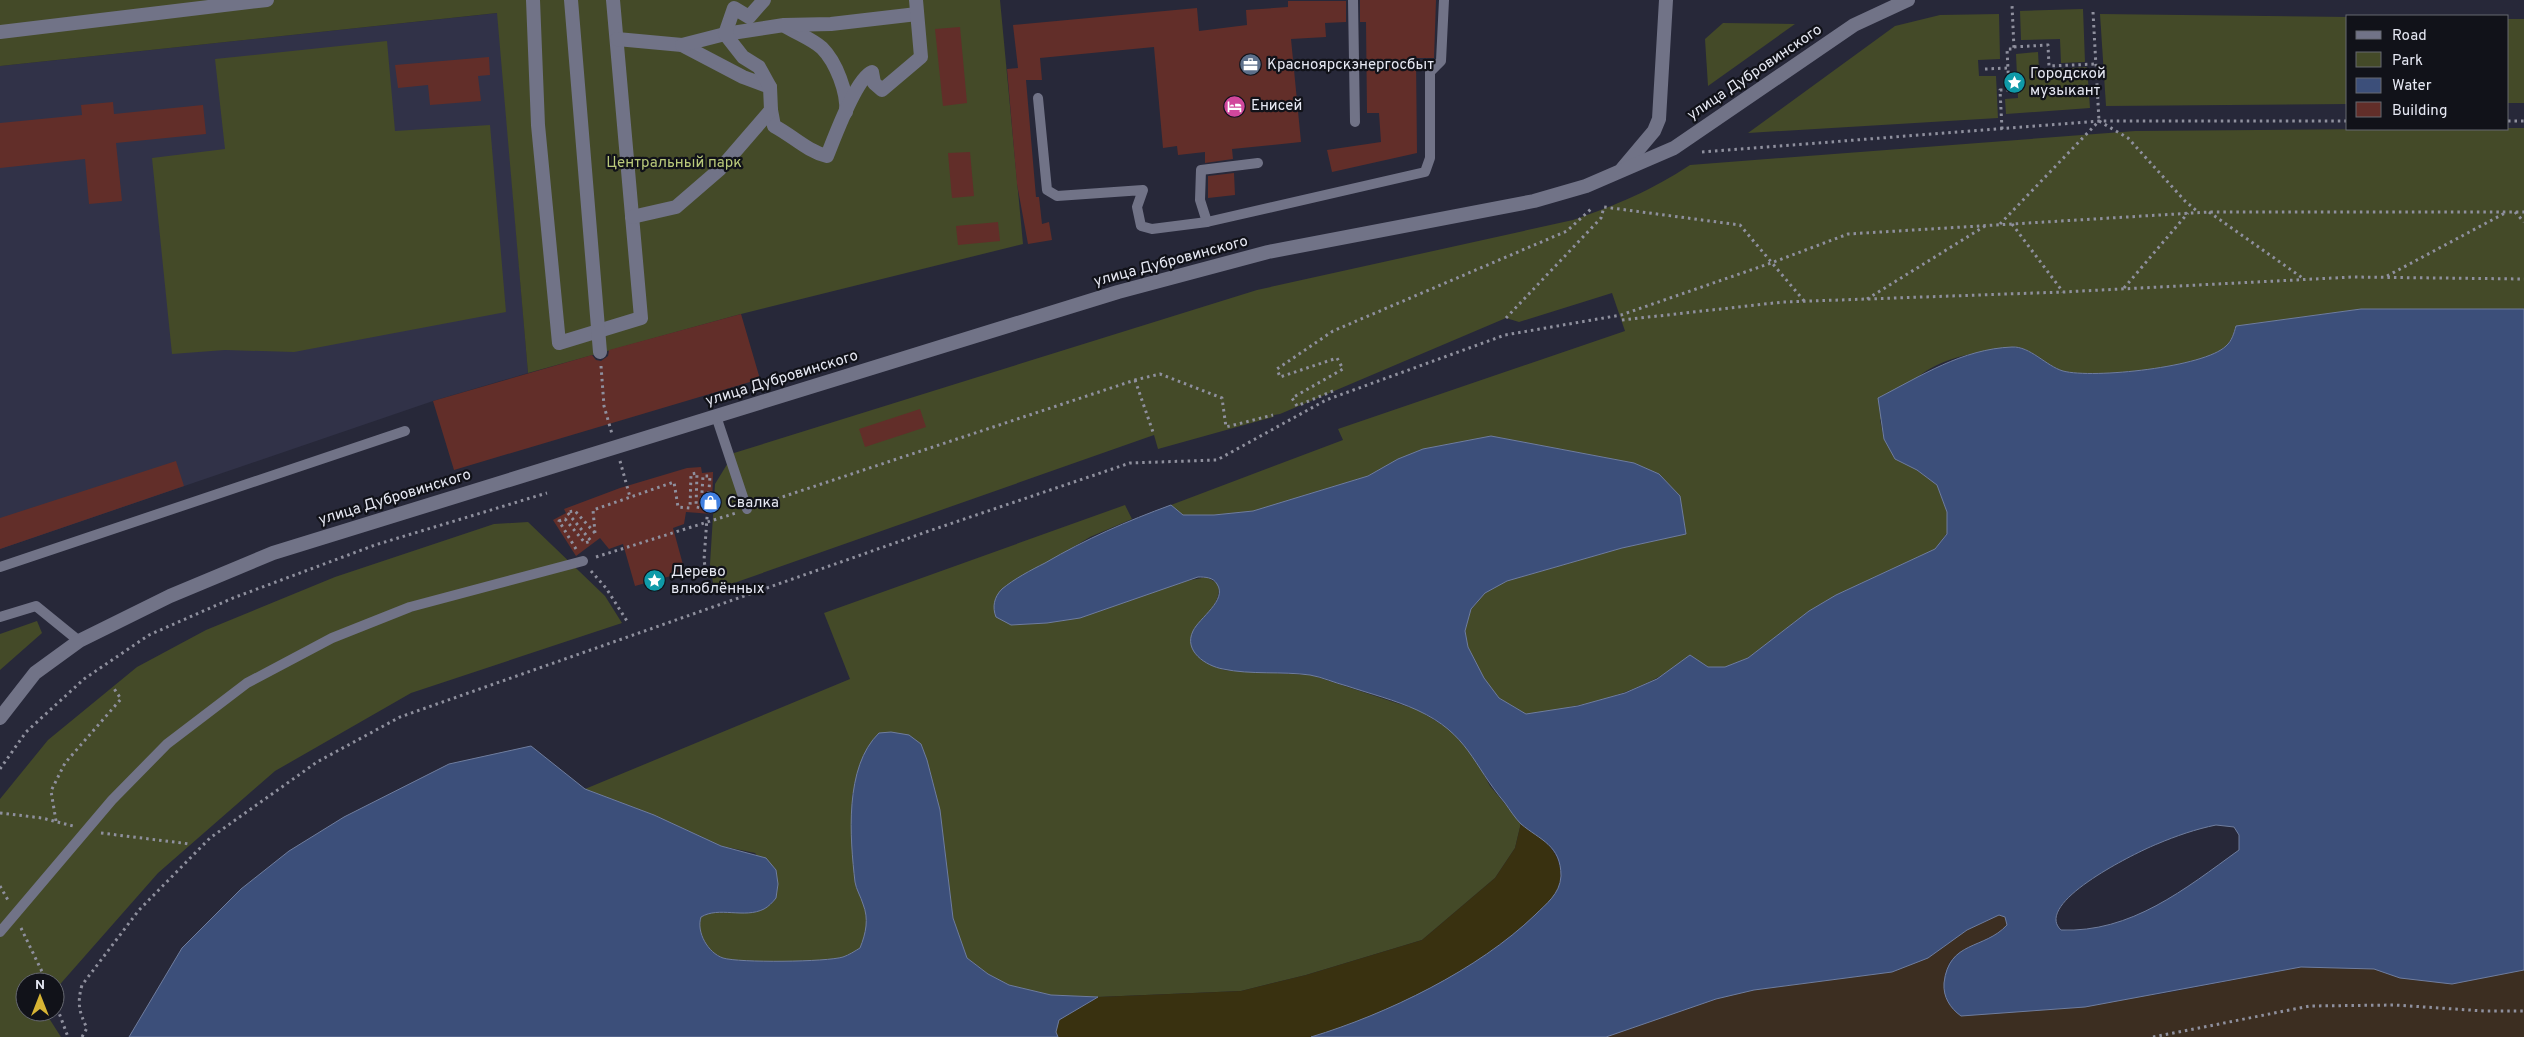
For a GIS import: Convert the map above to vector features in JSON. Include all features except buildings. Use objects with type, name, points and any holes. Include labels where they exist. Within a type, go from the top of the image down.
[{"type":"street","points":[[0,32],[267,0]]},
{"type":"street","points":[[533,0],[538,125],[558,343],[641,318],[613,0]]},
{"type":"street","points":[[571,0],[600,352]]},
{"type":"street","points":[[725,34],[734,8],[749,17],[764,0]]},
{"type":"street","name":"улица Дубровинского","points":[[1620,172],[1654,131],[1659,119],[1666,0]]},
{"type":"street","name":"улица Дубровинского","points":[[1,716],[35,673],[79,641],[170,596],[274,553],[1155,282],[1268,252],[1534,201],[1586,186],[1674,148],[1854,25],[1908,0]]},
{"type":"street","points":[[682,46],[725,34],[784,25],[831,24],[917,7],[921,57],[882,90],[874,83],[872,72],[867,74],[827,156],[813,153],[796,139],[774,126],[770,87],[759,67],[743,57],[725,34]]},
{"type":"street","points":[[784,25],[822,48],[837,73],[847,105],[846,114]]},
{"type":"street","points":[[616,39],[682,46],[743,77],[770,87]]},
{"type":"street","points":[[632,217],[676,207],[720,170],[771,110]]},
{"type":"lane","points":[[1353,0],[1355,122]]},
{"type":"lane","points":[[1038,98],[1047,190],[1057,196],[1143,190],[1138,207],[1141,226],[1152,229],[1207,222],[1425,172],[1430,158],[1430,72],[1442,61],[1444,0]]},
{"type":"lane","points":[[1207,222],[1200,200],[1201,170],[1258,163]]},
{"type":"lane","points":[[716,416],[747,509]]},
{"type":"lane","points":[[0,567],[405,430]]},
{"type":"lane","points":[[0,932],[112,800],[167,744],[247,683],[332,638],[410,607],[583,561]]},
{"type":"lane","points":[[0,617],[36,606],[79,641]]},
{"type":"path","points":[[2012,5],[2014,47]]},
{"type":"path","points":[[2000,224],[2100,121],[2093,12]]},
{"type":"path","points":[[2002,129],[2000,90],[2009,90],[2007,49],[2048,46],[2049,66],[2096,64]]},
{"type":"path","points":[[1985,69],[2008,68]]},
{"type":"path","points":[[2509,120],[2524,120]]},
{"type":"path","points":[[2100,121],[2128,138],[2185,201],[2198,212]]},
{"type":"path","points":[[1702,152],[2100,121],[2346,121]]},
{"type":"path","points":[[1506,318],[1601,218],[1604,207],[1740,225],[1805,302]]},
{"type":"path","points":[[1333,391],[1297,406],[1292,398],[1343,369],[1337,358],[1280,377],[1277,368],[1333,331],[1567,232],[1591,209]]},
{"type":"path","points":[[82,1037],[87,1028],[79,1010],[78,999],[82,985],[139,910],[210,838],[317,762],[400,717],[929,531],[1130,463],[1217,460],[1326,400],[1505,335],[1621,315],[1848,234],[2198,212],[2524,212]]},
{"type":"path","points":[[2208,212],[2305,279]]},
{"type":"path","points":[[2385,277],[2506,212]]},
{"type":"path","points":[[2516,212],[2524,222]]},
{"type":"path","points":[[2124,289],[2189,213]]},
{"type":"path","points":[[2012,224],[2063,292]]},
{"type":"path","points":[[1866,299],[1985,225]]},
{"type":"path","points":[[1622,320],[1805,302],[2063,292],[2305,279],[2385,277],[2524,279]]},
{"type":"path","points":[[600,352],[604,406]]},
{"type":"path","points":[[583,561],[706,523],[1135,380],[1160,374],[1222,398],[1226,427],[1273,415]]},
{"type":"path","points":[[1135,380],[1154,434]]},
{"type":"path","points":[[628,621],[606,588],[583,561],[559,521],[565,519],[585,543],[591,541],[567,512],[575,510],[595,533],[594,510],[674,482],[678,507],[690,508],[691,474],[697,473],[696,507],[701,508],[703,476],[710,476],[704,560],[709,591]]},
{"type":"path","points":[[0,769],[26,732],[84,679],[149,635],[233,598],[376,545],[546,494]]},
{"type":"path","points":[[56,820],[52,791],[64,764],[121,699],[113,687]]},
{"type":"path","points":[[0,813],[56,820],[87,831],[190,844]]},
{"type":"path","points":[[16,915],[42,972]]},
{"type":"path","points":[[2153,1037],[2310,1006],[2395,1005],[2484,1012],[2524,1011]]},
{"type":"path","points":[[62,1022],[68,1037]]},
{"type":"shaded area","points":[[498,13],[528,373],[433,401],[0,549],[0,66]]},
{"type":"shaded area","points":[[1999,915],[2005,917],[2007,925],[2000,932],[1966,949],[1950,961],[1945,974],[2156,995],[2301,967],[2374,969],[2400,978],[2510,973],[2524,970],[2524,1037],[1606,1037],[1716,999],[1754,990],[1892,972],[1928,958],[1967,930]]},
{"type":"green space","name":"Центральный парк","points":[[0,0],[1000,0],[1023,244],[741,314],[528,373],[497,13],[0,66]]},
{"type":"green space","points":[[2083,9],[2085,62],[2061,63],[2060,39],[2021,40],[2020,11]]},
{"type":"green space","points":[[1999,14],[2000,59],[1978,60],[1979,76],[1996,76],[1998,118],[1748,133],[1895,26],[1940,15]]},
{"type":"green space","points":[[2100,14],[2346,17],[2346,104],[2106,106]]},
{"type":"green space","points":[[2509,19],[2524,19],[2524,103],[2509,103]]},
{"type":"green space","points":[[1723,23],[1795,24],[1708,86],[1705,39]]},
{"type":"green space","points":[[387,41],[395,131],[490,125],[506,312],[294,352],[225,350],[172,354],[152,158],[225,149],[215,59]]},
{"type":"green space","points":[[2038,52],[2039,70],[2087,67],[2090,108],[2006,114],[2005,99],[2018,98],[2016,54]]},
{"type":"green space","points":[[2509,128],[2524,128],[2524,309],[2361,309],[2236,326],[2228,344],[2214,353],[2196,360],[2173,365],[2122,372],[2077,373],[2063,371],[2025,349],[2018,347],[1975,353],[1938,364],[1918,377],[1880,420],[1884,439],[1895,459],[1917,470],[1937,485],[1947,512],[1947,533],[1935,549],[1836,595],[1809,611],[1748,658],[1725,667],[1708,667],[1690,655],[1655,679],[1608,698],[1526,714],[1499,698],[1484,678],[1468,647],[1465,631],[1471,609],[1485,593],[1507,581],[1622,548],[1686,534],[1680,496],[1659,474],[1634,463],[1491,436],[1423,449],[1398,459],[1368,476],[1253,511],[1214,515],[1182,515],[1171,505],[1343,440],[1338,429],[1625,331],[1612,293],[1519,322],[1506,318],[1273,417],[1158,449],[1154,435],[714,590],[710,564],[715,484],[734,453],[1257,290],[1573,220],[1634,196],[1690,165],[2135,131],[2509,130]]},
{"type":"green space","points":[[1125,505],[1132,519],[1090,537],[1002,590],[1011,625],[1047,623],[1080,618],[1186,581],[1207,577],[1218,584],[1218,597],[1193,631],[1223,670],[1311,675],[1418,710],[1454,732],[1473,754],[1490,786],[1521,823],[1515,848],[1495,878],[1422,940],[1306,975],[1241,991],[1098,997],[1051,995],[1009,985],[988,974],[967,958],[953,918],[940,810],[921,744],[852,794],[855,884],[865,907],[867,928],[860,948],[843,957],[834,959],[802,961],[732,960],[723,958],[708,947],[700,929],[701,917],[715,913],[756,912],[766,908],[776,898],[778,884],[755,853],[721,846],[654,815],[585,789],[850,679],[824,613]]},
{"type":"green space","points":[[528,522],[605,596],[622,623],[411,693],[275,771],[158,873],[65,979],[65,972],[15,972],[15,1022],[51,1022],[61,1037],[0,1037],[0,799],[48,740],[137,667],[206,630],[335,577],[494,524]]},
{"type":"green space","points":[[37,621],[42,633],[0,670],[0,634]]},
{"type":"sand","points":[[1521,823],[1547,844],[1558,861],[1560,882],[1556,894],[1512,935],[1487,954],[1459,972],[1400,1003],[1311,1037],[1058,1037],[1056,1032],[1059,1020],[1098,997],[1241,991],[1306,975],[1422,940],[1495,878],[1515,848]]},
{"type":"water","points":[[2361,309],[2524,309],[2524,970],[2452,984],[2400,978],[2374,969],[2301,967],[2085,1007],[1961,1016],[1951,1006],[1946,997],[1944,983],[1947,969],[1960,952],[1988,939],[2007,925],[2005,917],[1999,915],[1967,930],[1928,958],[1892,972],[1754,990],[1716,999],[1606,1037],[1311,1037],[1370,1016],[1430,988],[1487,954],[1512,935],[1548,903],[1558,888],[1561,876],[1560,866],[1553,850],[1519,822],[1459,740],[1434,719],[1400,703],[1315,676],[1234,671],[1216,667],[1203,661],[1194,651],[1191,645],[1191,638],[1196,626],[1211,609],[1219,596],[1217,584],[1211,579],[1198,577],[1080,618],[1047,623],[1011,625],[996,617],[994,610],[997,595],[1017,578],[1091,538],[1171,505],[1183,515],[1214,515],[1253,511],[1368,476],[1398,459],[1423,449],[1491,436],[1634,463],[1659,474],[1680,496],[1686,534],[1622,548],[1507,581],[1485,593],[1471,609],[1465,631],[1468,647],[1484,678],[1499,698],[1526,714],[1578,706],[1625,693],[1657,679],[1690,655],[1708,667],[1725,667],[1748,658],[1809,611],[1836,595],[1935,549],[1947,534],[1947,512],[1937,485],[1917,470],[1895,459],[1884,439],[1878,398],[1942,365],[1959,358],[1994,349],[2019,348],[2032,353],[2063,371],[2078,373],[2122,372],[2173,365],[2196,360],[2226,346],[2236,326]],"holes":[[[2216,825],[2234,827],[2239,835],[2239,850],[2156,906],[2111,924],[2087,929],[2061,930],[2056,919],[2061,906],[2073,893],[2110,868],[2146,849],[2186,833]]]},
{"type":"water","points":[[891,732],[909,735],[921,744],[927,760],[940,810],[953,918],[967,958],[988,974],[1009,985],[1051,995],[1098,997],[1059,1020],[1056,1032],[1058,1037],[129,1037],[182,948],[241,889],[289,851],[344,817],[449,764],[531,746],[585,789],[654,815],[721,846],[766,858],[776,870],[778,884],[776,898],[764,909],[756,912],[716,913],[701,917],[700,929],[704,941],[713,952],[723,958],[732,960],[764,961],[820,960],[845,956],[860,948],[866,926],[865,910],[856,885],[853,864],[851,824],[855,783],[860,764],[868,747],[879,733]]},
{"type":"place","name":"Красноярскэнергосбыт","points":[[1251,65]]},
{"type":"place","name":"Городской музыкант","points":[[2014,83]]},
{"type":"place","name":"Енисей","points":[[1235,106]]},
{"type":"place","name":"Свалка","points":[[711,503]]},
{"type":"place","name":"Дерево влюблённых","points":[[655,581]]}]
